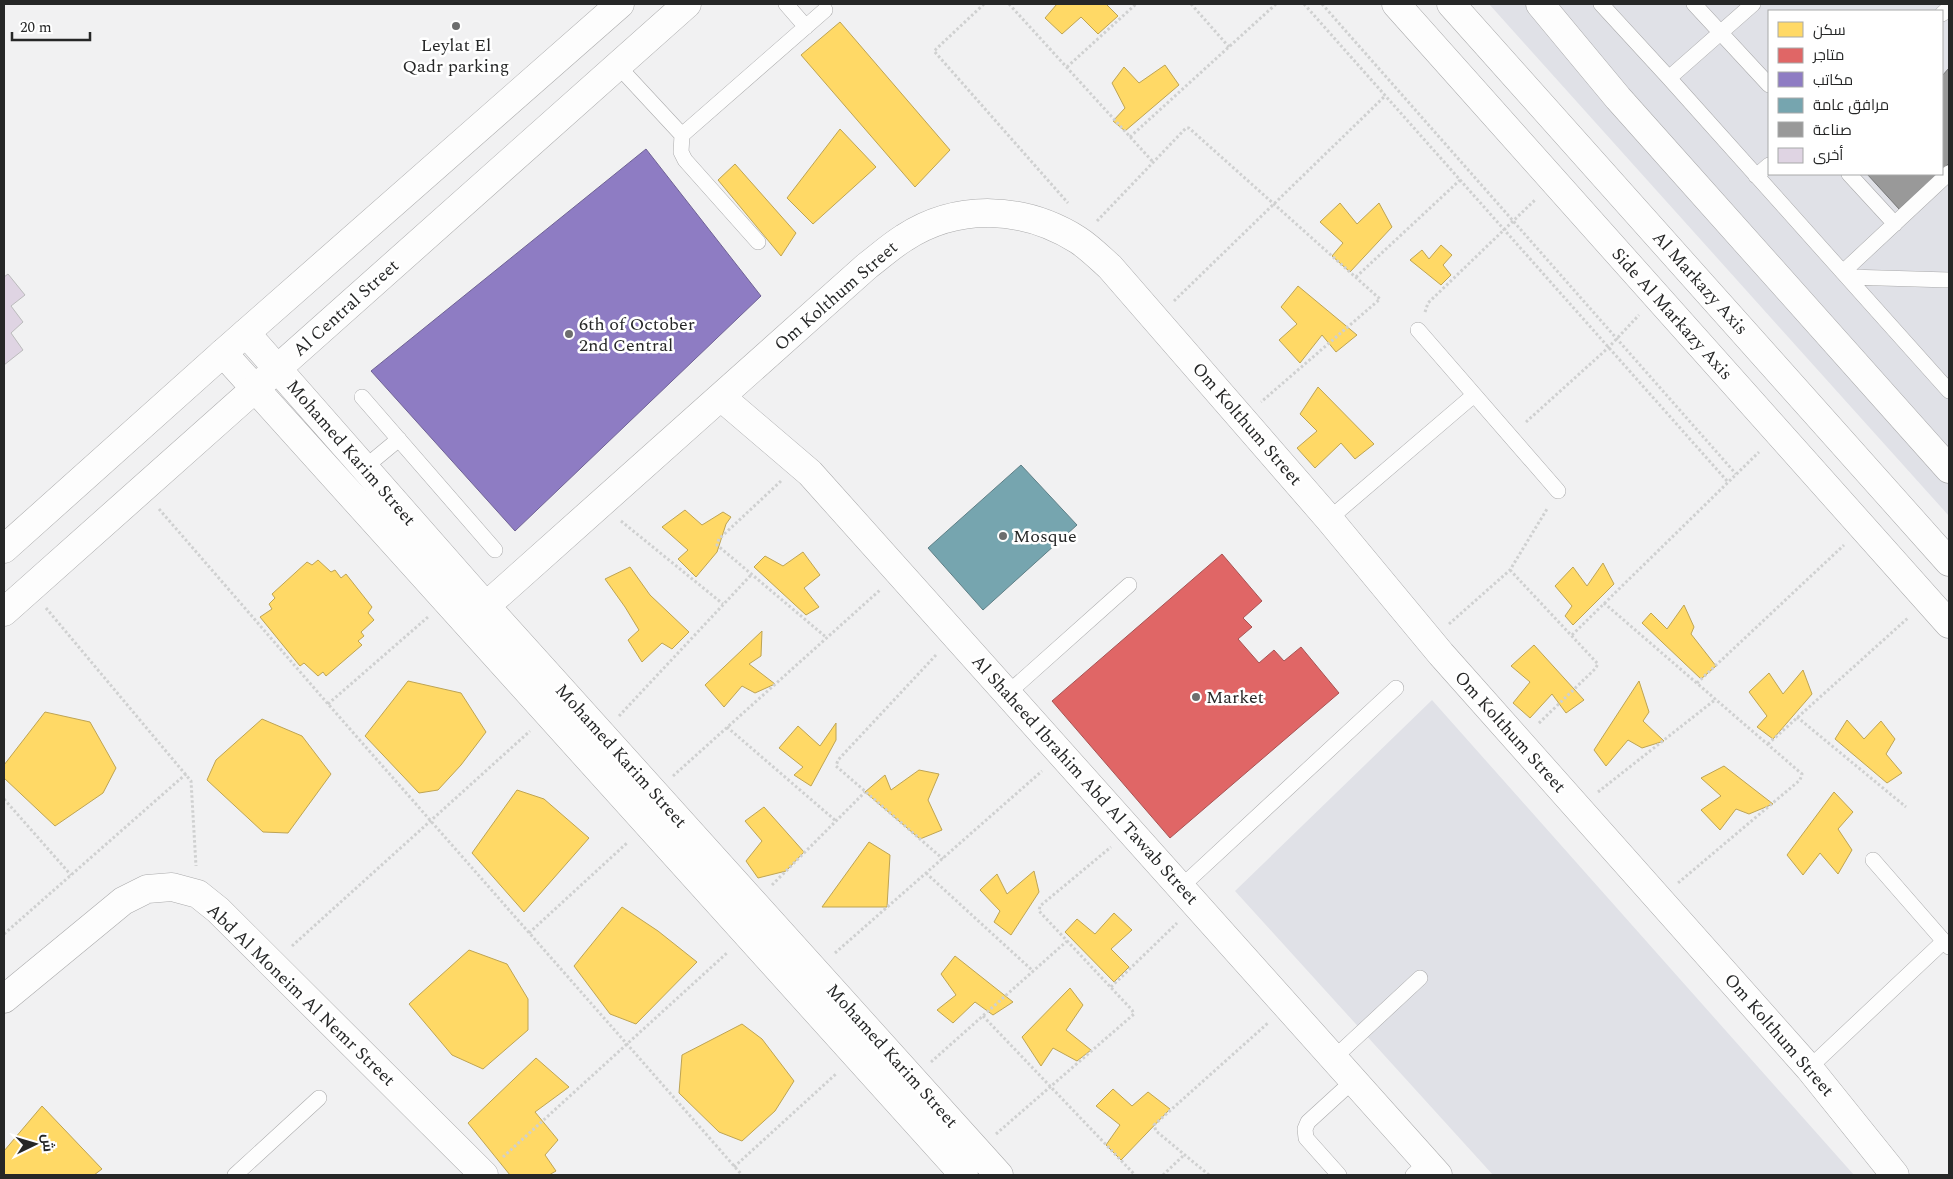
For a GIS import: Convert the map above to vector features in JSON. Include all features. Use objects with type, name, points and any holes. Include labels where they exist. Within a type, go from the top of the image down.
[{"type":"street","points":[[4,549],[223,353],[620,4]]},
{"type":"street","name":"Al Central Street","points":[[4,612],[687,4]]},
{"type":"street","name":"Side Al Markazy Axis","points":[[1396,4],[1949,624]]},
{"type":"street","name":"Al Markazy Axis","points":[[1451,4],[1949,562]]},
{"type":"street","points":[[1540,4],[1618,98],[1949,469]]},
{"type":"street","name":"Om Kolthum Street","points":[[486,606],[867,266],[904,237],[946,218],[992,212],[1037,219],[1078,240],[1110,267],[1329,519],[1430,641],[1809,1068],[1895,1175]]},
{"type":"street","name":"Mohamed Karim Street","points":[[246,333],[486,606],[999,1175]]},
{"type":"street","name":"Mohamed Karim Street","points":[[223,353],[964,1175]]},
{"type":"street","name":"Al Shaheed Ibrahim Abd Al Tawab Street","points":[[721,397],[810,473],[1354,1080],[1426,1171]]},
{"type":"street","name":"Abd Al Moneim Al Nemr Street","points":[[4,999],[123,901],[147,889],[172,887],[198,894],[218,910],[484,1175]]},
{"type":"lane","points":[[786,4],[806,27]]},
{"type":"lane","points":[[1600,4],[1846,274],[1949,391]]},
{"type":"lane","points":[[1694,4],[1768,85]]},
{"type":"lane","points":[[1669,78],[1753,4]]},
{"type":"lane","points":[[758,242],[685,160],[681,152],[682,135],[825,10]]},
{"type":"lane","points":[[618,66],[682,135]]},
{"type":"lane","points":[[1756,176],[1768,165]]},
{"type":"lane","points":[[1846,274],[1949,173]]},
{"type":"lane","points":[[1850,175],[1895,224]]},
{"type":"lane","points":[[1846,274],[1949,280]]},
{"type":"lane","points":[[1418,330],[1558,491]]},
{"type":"lane","points":[[1329,519],[1474,395]]},
{"type":"lane","points":[[362,397],[495,550]]},
{"type":"lane","points":[[364,468],[398,439]]},
{"type":"lane","points":[[1008,693],[1129,585]]},
{"type":"lane","points":[[1188,895],[1396,688]]},
{"type":"lane","points":[[1809,1068],[1947,944],[1874,860]]},
{"type":"lane","points":[[1334,1058],[1420,978]]},
{"type":"lane","points":[[1339,1175],[1306,1138],[1305,1130],[1308,1122],[1354,1080]]},
{"type":"lane","points":[[235,1175],[318,1098]]},
{"type":"path","points":[[984,4],[934,51],[1070,205]]},
{"type":"path","points":[[1009,4],[1153,162]]},
{"type":"path","points":[[1067,67],[1136,4]]},
{"type":"path","points":[[1191,4],[1229,46]]},
{"type":"path","points":[[1130,137],[1276,4]]},
{"type":"path","points":[[1304,4],[1728,482]]},
{"type":"path","points":[[1322,4],[1736,474]]},
{"type":"path","points":[[1156,319],[1385,96]]},
{"type":"path","points":[[1078,240],[1186,128],[1189,128],[1379,298],[1380,302],[1242,419]]},
{"type":"path","points":[[1356,277],[1460,180]]},
{"type":"path","points":[[1418,330],[1428,303],[1554,181]]},
{"type":"path","points":[[1510,436],[1608,348],[1657,297]]},
{"type":"path","points":[[1572,635],[1778,432]]},
{"type":"path","points":[[800,464],[717,541],[719,548],[826,638]]},
{"type":"path","points":[[143,489],[328,704],[742,1175]]},
{"type":"path","points":[[1430,641],[1510,570],[1558,491]]},
{"type":"path","points":[[600,504],[723,604]]},
{"type":"path","points":[[1697,683],[1863,527]]},
{"type":"path","points":[[1510,570],[1596,661],[1598,667],[1519,742]]},
{"type":"path","points":[[654,792],[899,573]]},
{"type":"path","points":[[601,734],[751,574]]},
{"type":"path","points":[[30,589],[192,781],[198,894]]},
{"type":"path","points":[[1768,744],[1928,599]]},
{"type":"path","points":[[328,704],[447,601]]},
{"type":"path","points":[[1604,603],[1802,774],[1800,780],[1659,899]]},
{"type":"path","points":[[942,858],[838,769],[836,763],[955,634]]},
{"type":"path","points":[[1578,808],[1716,699]]},
{"type":"path","points":[[272,964],[549,714]]},
{"type":"path","points":[[1798,717],[1906,807]]},
{"type":"path","points":[[727,727],[836,821]]},
{"type":"path","points":[[815,970],[1062,754]]},
{"type":"path","points":[[4,934],[187,773]]},
{"type":"path","points":[[754,903],[865,792]]},
{"type":"path","points":[[4,799],[72,875]]},
{"type":"path","points":[[529,933],[647,824]]},
{"type":"path","points":[[977,1151],[1134,1014],[1111,987],[1040,913],[1039,908],[1130,830]]},
{"type":"path","points":[[926,873],[1033,971]]},
{"type":"path","points":[[1111,987],[1188,895]]},
{"type":"path","points":[[484,1175],[747,935]]},
{"type":"path","points":[[912,1078],[1067,941]]},
{"type":"path","points":[[1209,1175],[1156,1131],[1154,1128],[1156,1122],[1288,1006]]},
{"type":"path","points":[[983,1016],[1136,1175]]},
{"type":"path","points":[[734,1167],[856,1056]]},
{"type":"path","points":[[1163,1175],[1184,1155]]},
{"type":"shaded area","points":[[1489,4],[1949,4],[1949,516]]},
{"type":"shaded area","points":[[1432,700],[1854,1175],[1493,1175],[1235,891]]},
{"type":"building: سكن","points":[[1057,4],[1106,4],[1118,16],[1098,34],[1081,17],[1062,34],[1045,18]]},
{"type":"building: سكن","points":[[840,22],[950,150],[915,187],[801,55]]},
{"type":"building: سكن","points":[[1165,65],[1179,85],[1125,131],[1113,121],[1125,108],[1112,83],[1124,67],[1139,83]]},
{"type":"building: سكن","points":[[840,129],[876,167],[813,224],[787,198]]},
{"type":"building: سكن","points":[[735,164],[796,233],[781,256],[718,180]]},
{"type":"building: سكن","points":[[1340,203],[1357,224],[1379,203],[1392,227],[1350,272],[1332,256],[1343,243],[1320,222]]},
{"type":"building: سكن","points":[[1441,245],[1452,255],[1443,265],[1451,275],[1441,285],[1410,260],[1422,250],[1429,259]]},
{"type":"building: سكن","points":[[1298,286],[1357,335],[1336,352],[1322,335],[1300,363],[1279,340],[1297,324],[1281,307]]},
{"type":"building: سكن","points":[[1318,387],[1374,444],[1355,459],[1341,443],[1315,468],[1297,448],[1317,431],[1300,414]]},
{"type":"building: سكن","points":[[685,510],[702,525],[723,512],[731,517],[726,524],[717,552],[696,577],[678,559],[688,550],[662,527]]},
{"type":"building: سكن","points":[[803,552],[820,575],[804,588],[819,607],[806,615],[754,567],[765,556],[783,566]]},
{"type":"building: سكن","points":[[318,560],[331,572],[335,570],[341,578],[346,574],[372,607],[368,613],[374,620],[361,632],[364,636],[358,641],[362,645],[326,676],[323,672],[318,676],[304,663],[300,666],[260,617],[272,609],[269,604],[275,598],[272,594],[307,562],[312,565]]},
{"type":"building: سكن","points":[[1603,563],[1614,584],[1573,625],[1565,616],[1572,606],[1555,586],[1573,567],[1587,586]]},
{"type":"building: سكن","points":[[630,567],[650,595],[689,632],[672,649],[662,643],[642,662],[628,640],[639,630],[605,579]]},
{"type":"building: سكن","points":[[1684,605],[1694,627],[1691,634],[1716,666],[1701,679],[1642,623],[1651,613],[1667,629]]},
{"type":"building: سكن","points":[[762,631],[761,656],[749,664],[775,684],[755,693],[742,686],[724,707],[705,685]]},
{"type":"building: سكن","points":[[1534,645],[1584,700],[1566,713],[1552,694],[1530,718],[1513,703],[1530,682],[1511,666]]},
{"type":"building: سكن","points":[[1803,670],[1812,694],[1773,739],[1757,727],[1767,716],[1749,692],[1769,673],[1783,694]]},
{"type":"building: سكن","points":[[408,681],[461,693],[486,732],[461,765],[438,790],[419,793],[365,736]]},
{"type":"building: سكن","points":[[1639,681],[1649,712],[1643,721],[1664,741],[1642,748],[1628,740],[1606,766],[1594,750]]},
{"type":"building: سكن","points":[[45,712],[90,722],[116,768],[103,793],[55,826],[4,778],[4,765]]},
{"type":"building: سكن","points":[[262,719],[302,736],[331,774],[288,833],[263,832],[207,780],[216,760]]},
{"type":"building: سكن","points":[[1847,720],[1864,739],[1881,721],[1895,739],[1886,754],[1902,773],[1887,783],[1835,739]]},
{"type":"building: سكن","points":[[836,723],[836,740],[811,786],[794,775],[803,767],[779,748],[798,726],[820,746]]},
{"type":"building: سكن","points":[[1724,766],[1773,804],[1749,814],[1736,809],[1720,830],[1701,810],[1721,796],[1701,778]]},
{"type":"building: سكن","points":[[919,770],[939,774],[928,800],[942,830],[920,839],[865,792],[885,775],[891,790]]},
{"type":"building: سكن","points":[[517,790],[544,799],[589,838],[524,912],[472,853]]},
{"type":"building: سكن","points":[[1834,792],[1853,812],[1838,829],[1852,850],[1838,874],[1820,853],[1803,875],[1787,855]]},
{"type":"building: سكن","points":[[764,807],[804,852],[786,871],[758,878],[746,861],[762,841],[745,821]]},
{"type":"building: سكن","points":[[869,842],[890,855],[887,907],[822,907]]},
{"type":"building: سكن","points":[[1034,871],[1039,892],[1011,935],[994,922],[1000,911],[980,890],[997,874],[1007,894]]},
{"type":"building: سكن","points":[[622,907],[658,931],[697,962],[636,1024],[610,1014],[574,966]]},
{"type":"building: سكن","points":[[1114,913],[1132,930],[1111,949],[1129,967],[1114,982],[1065,932],[1077,919],[1095,934]]},
{"type":"building: سكن","points":[[469,950],[507,964],[528,999],[528,1030],[483,1069],[452,1055],[409,1004]]},
{"type":"building: سكن","points":[[955,956],[1013,1002],[993,1015],[975,1002],[953,1023],[937,1010],[956,995],[941,974]]},
{"type":"building: سكن","points":[[1070,988],[1083,1005],[1066,1030],[1091,1050],[1077,1061],[1053,1048],[1041,1066],[1022,1037]]},
{"type":"building: سكن","points":[[742,1024],[762,1039],[794,1081],[775,1111],[742,1141],[719,1132],[679,1093],[682,1055]]},
{"type":"building: سكن","points":[[536,1058],[569,1087],[535,1112],[558,1140],[545,1155],[556,1171],[549,1175],[510,1175],[468,1123]]},
{"type":"building: سكن","points":[[1113,1089],[1132,1106],[1148,1092],[1170,1109],[1121,1160],[1106,1145],[1120,1125],[1096,1106]]},
{"type":"building: سكن","points":[[42,1106],[102,1169],[94,1175],[4,1175],[4,1151]]},
{"type":"building: متاجر","name":"Market","points":[[1222,554],[1262,601],[1243,618],[1252,627],[1238,639],[1259,663],[1274,650],[1284,661],[1301,647],[1339,693],[1170,838],[1052,701]]},
{"type":"building: مكاتب","name":"6th of October 2nd Central","points":[[646,149],[761,296],[515,531],[371,371]]},
{"type":"building: مرافق عامة","name":"Mosque","points":[[1021,465],[1077,525],[983,610],[928,548]]},
{"type":"building: صناعة","points":[[1949,68],[1949,163],[1943,169],[1943,75]]},
{"type":"building: صناعة","points":[[1868,175],[1936,175],[1899,209]]},
{"type":"building: أخرى","points":[[8,274],[25,295],[11,306],[23,322],[11,333],[23,350],[4,365],[4,277]]},
{"type":"place","name":"Leylat El Qadr parking","points":[[456,26]]},
{"type":"place","name":"6th of October 2nd Central","points":[[569,334]]},
{"type":"place","name":"Mosque","points":[[1003,536]]},
{"type":"place","name":"Market","points":[[1196,697]]}]
